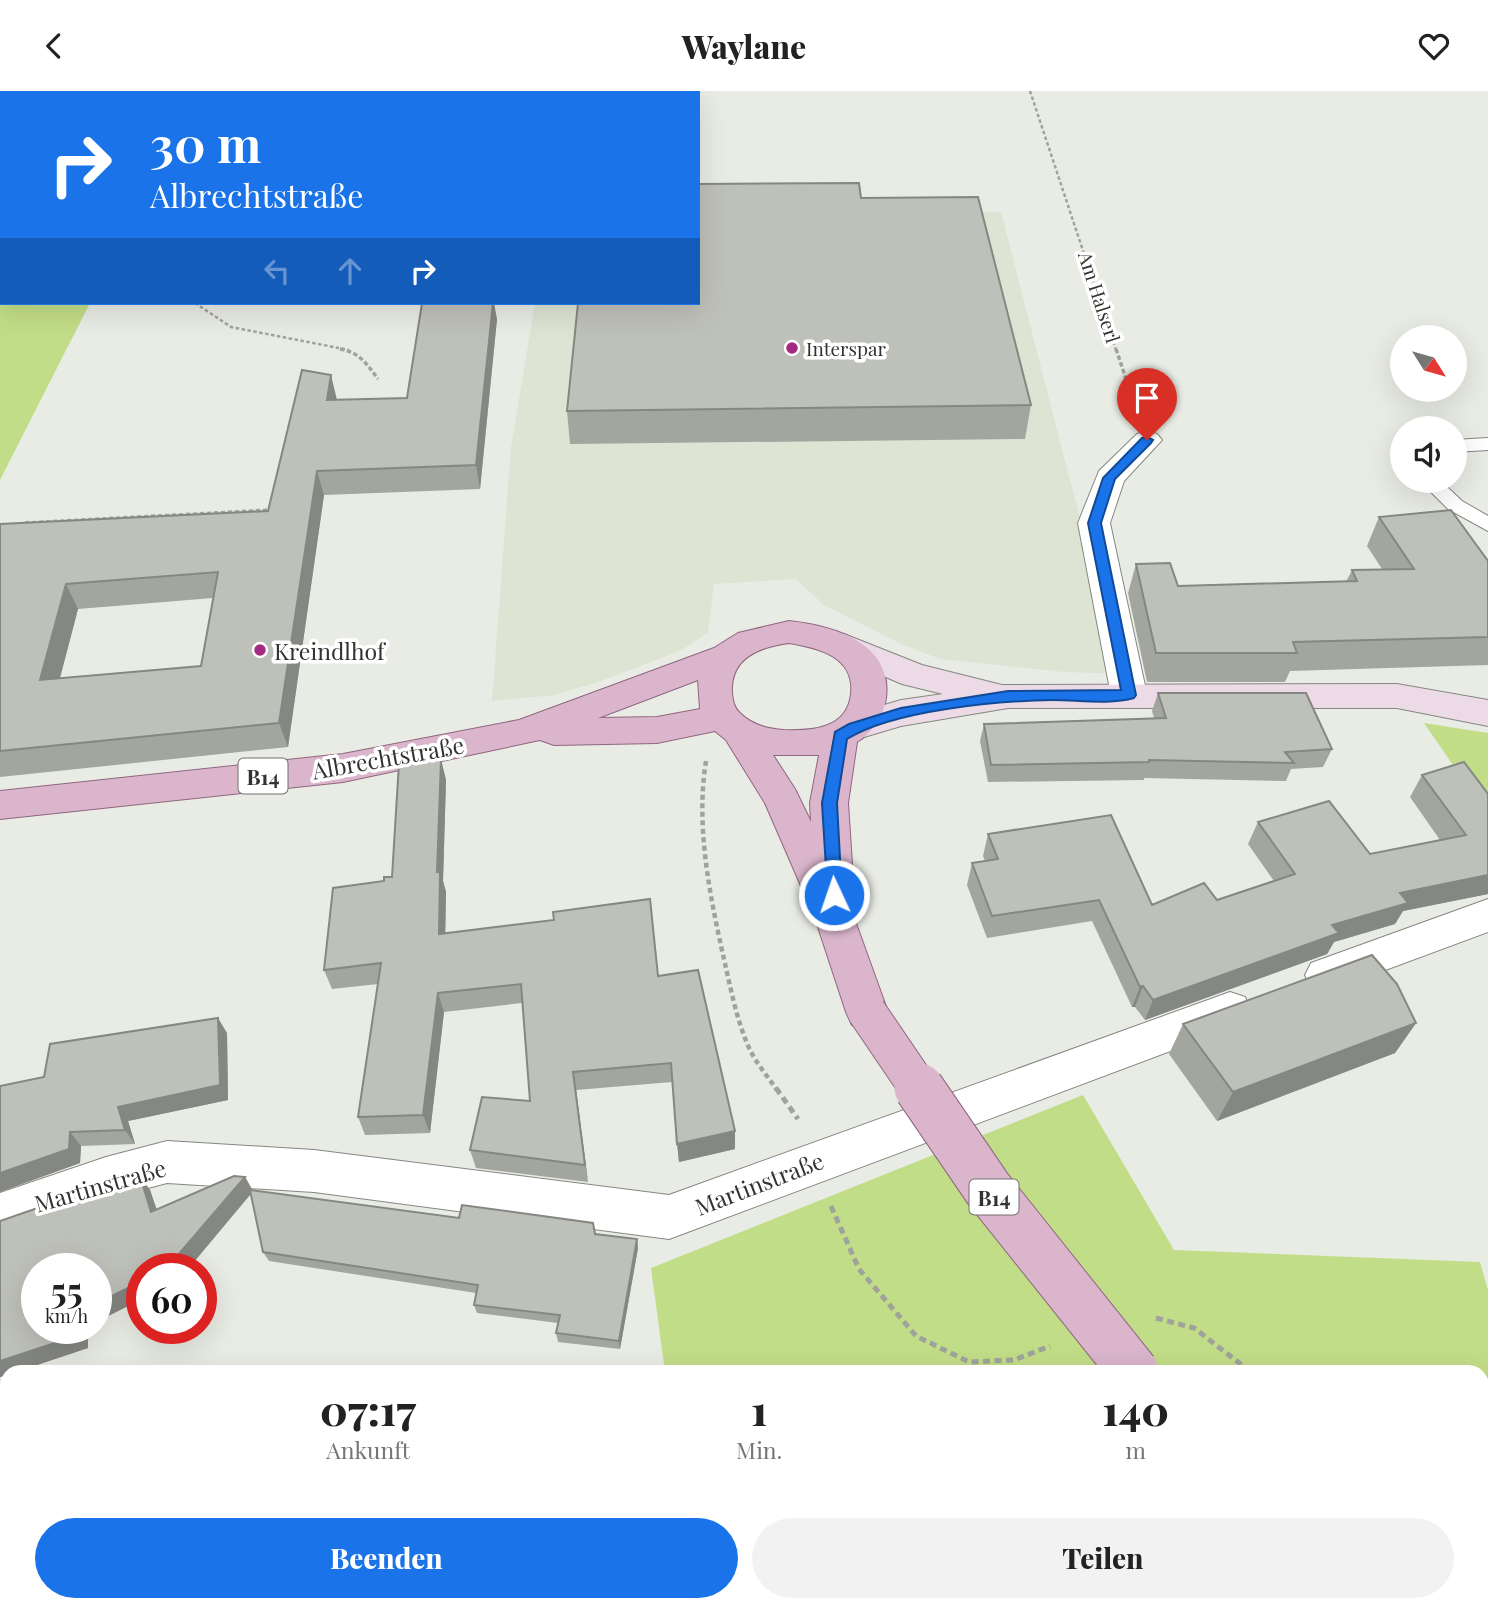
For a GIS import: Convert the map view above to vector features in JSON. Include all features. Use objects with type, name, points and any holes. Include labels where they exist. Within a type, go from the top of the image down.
[{"type":"main road","name":"B14","points":[[835,918],[829,803],[847,732],[866,711],[872,686],[865,666],[844,646],[817,635],[789,632],[760,637],[737,647],[727,656],[717,672],[714,686],[731,725],[782,799],[835,918],[867,1012],[988,1189],[1128,1365]]},
{"type":"main road","points":[[844,646],[914,675],[1008,696]]},
{"type":"main road","name":"Albrechtstraße","points":[[0,805],[343,768],[524,732],[727,656]]},
{"type":"main road","points":[[847,732],[901,713],[1008,696],[1397,696],[1488,713]]},
{"type":"main road","name":"B14","points":[[731,725],[782,744],[809,744],[847,732]]},
{"type":"main road","name":"Albrechtstraße","points":[[524,732],[657,730],[731,725]]},
{"type":"street","points":[[1129,695],[1094,523],[1110,478],[1147,440]]},
{"type":"street","name":"Martinstraße","points":[[0,1215],[106,1178],[167,1162],[314,1171],[669,1217],[1488,915]]},
{"type":"lane","points":[[1467,445],[1488,444]]},
{"type":"lane","points":[[1442,493],[1455,505],[1488,525]]},
{"type":"path","name":"Am Halserl","points":[[1030,91],[1147,440]]},
{"type":"path","points":[[198,305],[231,327],[352,351],[364,360],[378,379]]},
{"type":"path","points":[[22,524],[276,510]]},
{"type":"path","points":[[731,725],[705,763],[703,838],[729,982],[750,1048],[802,1123],[813,1162],[859,1269],[916,1336],[969,1362],[1014,1360],[1063,1341]]},
{"type":"path","points":[[1148,1315],[1194,1328],[1242,1365]]},
{"type":"shaded area","points":[[700,206],[1001,212],[1120,674],[1064,672],[940,659],[901,644],[824,605],[796,579],[714,584],[708,633],[680,651],[555,695],[492,701],[511,447],[535,305],[700,305]]},
{"type":"green space","points":[[0,305],[89,305],[0,480]]},
{"type":"green space","points":[[1424,723],[1488,733],[1488,816]]},
{"type":"green space","points":[[1083,1095],[1174,1250],[1480,1262],[1488,1290],[1488,1365],[664,1365],[651,1268]]},
{"type":"building","name":"Interspar","points":[[859,183],[861,198],[978,197],[1031,405],[567,411],[578,305],[700,305],[700,184]]},
{"type":"building","points":[[422,305],[493,305],[476,465],[317,471],[279,723],[0,751],[0,524],[268,511],[302,370],[331,375],[327,400],[407,398]],"holes":[[[218,572],[201,666],[40,680],[66,584]]]},
{"type":"building","points":[[1451,510],[1488,561],[1488,637],[1293,642],[1297,653],[1156,653],[1136,564],[1170,563],[1178,586],[1357,581],[1352,570],[1414,569],[1379,517]]},
{"type":"building","points":[[1158,693],[1306,693],[1332,749],[1285,752],[1294,763],[1149,760],[991,765],[984,724],[1166,718]]},
{"type":"building","points":[[441,760],[437,872],[440,872],[439,934],[554,920],[553,912],[650,899],[658,976],[698,970],[735,1131],[677,1144],[671,1063],[573,1072],[585,1165],[470,1150],[482,1097],[530,1101],[521,984],[438,993],[423,1115],[358,1117],[381,963],[324,970],[333,888],[384,881],[384,877],[392,877],[399,763]]},
{"type":"building","points":[[1464,762],[1488,794],[1488,875],[1400,893],[1408,903],[1332,925],[1339,933],[1153,1000],[1143,986],[1140,987],[1099,900],[992,916],[972,863],[998,859],[988,834],[1111,815],[1152,905],[1204,883],[1217,900],[1295,874],[1258,822],[1329,801],[1370,854],[1466,835],[1422,775]]},
{"type":"building","points":[[1372,955],[1397,984],[1416,1023],[1233,1092],[1183,1024]]},
{"type":"building","points":[[218,1018],[220,1085],[118,1107],[125,1130],[70,1132],[69,1149],[0,1173],[0,1086],[44,1077],[50,1044]]},
{"type":"building","points":[[140,1176],[151,1212],[234,1176],[245,1177],[180,1253],[126,1253],[126,1289],[112,1296],[112,1253],[21,1253],[21,1344],[52,1344],[0,1361],[0,1221],[95,1188]]},
{"type":"building","points":[[250,1190],[459,1218],[462,1205],[593,1223],[595,1234],[637,1239],[619,1341],[556,1333],[560,1315],[474,1305],[478,1285],[263,1252]]},
{"type":"place","name":"Interspar","points":[[792,348]]},
{"type":"place","name":"Kreindlhof","points":[[260,650]]},
{"type":"route","points":[[834,895],[829,803],[840,736],[854,727],[901,713],[1008,696],[1129,695],[1094,523],[1110,478],[1147,440]]}]
